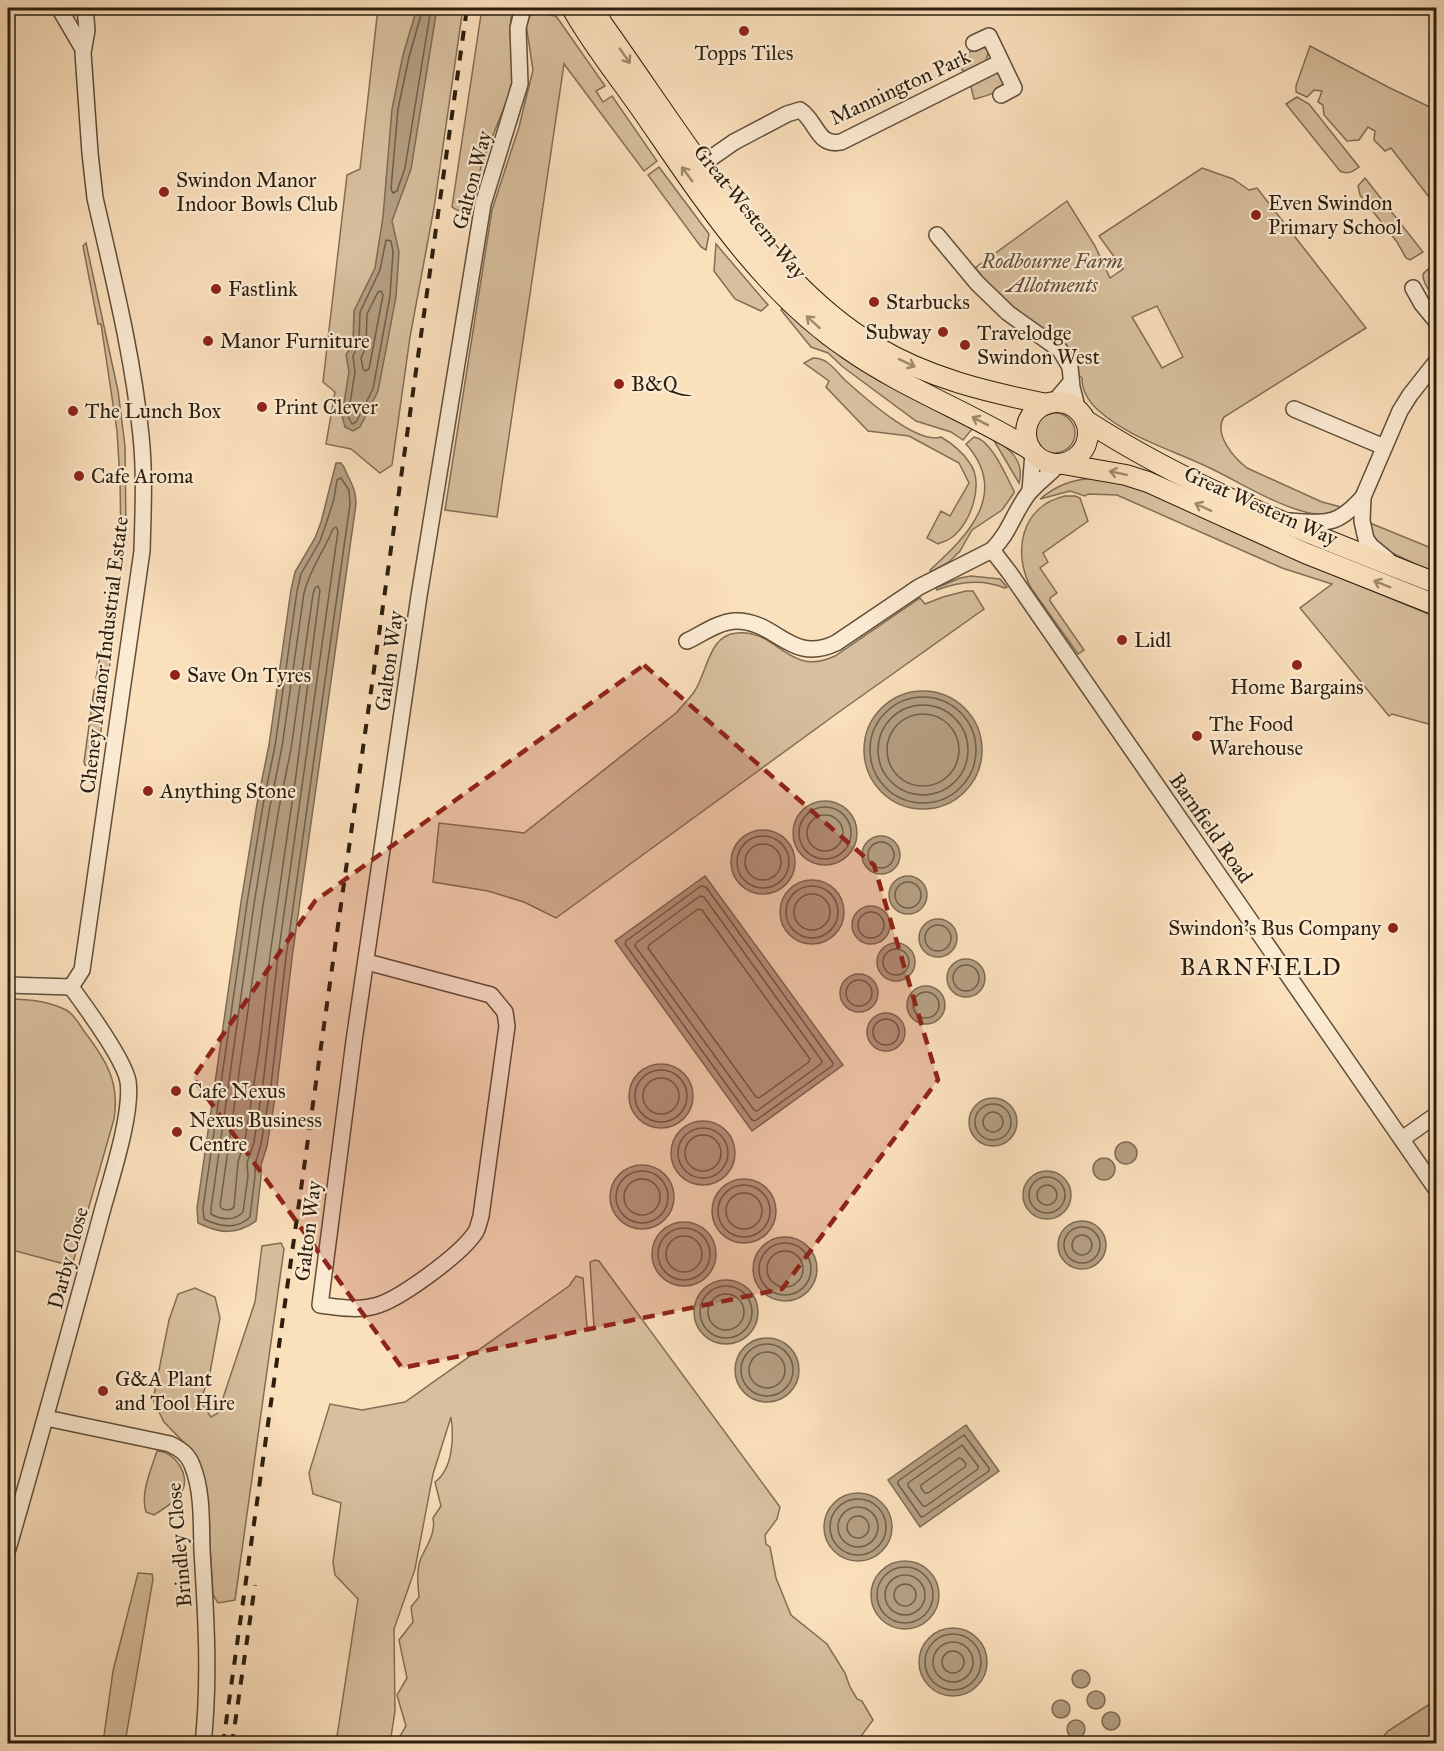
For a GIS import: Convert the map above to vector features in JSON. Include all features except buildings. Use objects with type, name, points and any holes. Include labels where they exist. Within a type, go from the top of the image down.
[{"type":"main road","name":"Great Western Way","points":[[577,9],[603,25],[701,165],[746,224],[782,268],[817,303],[857,334],[905,362],[936,376],[983,390],[1050,403]]},
{"type":"main road","name":"Great Western Way","points":[[577,9],[721,221],[791,302],[848,350],[890,375],[997,429],[1032,452]]},
{"type":"main road","points":[[1050,403],[1067,404],[1082,415],[1088,432],[1084,449],[1071,461],[1061,464],[1045,462],[1032,452],[1027,442],[1028,423],[1039,408],[1050,403]]},
{"type":"main road","name":"Great Western Way","points":[[1082,415],[1123,443],[1192,481],[1275,520],[1437,584]]},
{"type":"main road","name":"Great Western Way","points":[[1061,464],[1126,475],[1148,482],[1305,553],[1437,605]]},
{"type":"street","name":"Cheney Manor Industrial Estate","points":[[59,8],[83,49]]},
{"type":"street","name":"Cheney Manor Industrial Estate","points":[[71,987],[83,966],[139,578],[143,516],[142,438],[125,332],[95,198],[83,49],[87,30],[86,8]]},
{"type":"street","name":"Galton Way","points":[[367,962],[491,995],[505,1012],[507,1026],[481,1216],[476,1231],[467,1243],[406,1290],[385,1302],[361,1308],[339,1308],[320,1305],[354,1041],[419,596],[483,204],[520,84],[518,28],[523,8]]},
{"type":"street","points":[[518,28],[531,8]]},
{"type":"street","name":"Mannington Park","points":[[974,44],[989,36],[1014,88],[1001,95]]},
{"type":"street","name":"Mannington Park","points":[[701,165],[734,142],[787,114],[800,110],[807,115],[825,141],[833,144],[842,142],[1001,62]]},
{"type":"street","points":[[937,235],[949,258],[1008,313],[1060,350],[1068,361],[1071,382],[1082,415]]},
{"type":"street","points":[[1413,288],[1422,304],[1437,321]]},
{"type":"street","points":[[1275,520],[1334,521],[1347,514],[1363,496],[1404,403],[1437,362]]},
{"type":"street","points":[[1050,403],[1071,382]]},
{"type":"street","points":[[1294,409],[1384,447]]},
{"type":"street","points":[[1030,491],[1032,452]]},
{"type":"street","points":[[687,641],[723,624],[735,621],[758,625],[796,647],[811,649],[836,643],[919,587],[992,550],[1004,538],[1030,491],[1061,464]]},
{"type":"street","points":[[1363,496],[1362,521],[1366,539],[1396,568]]},
{"type":"street","name":"Barnfield Road","points":[[992,550],[1010,572],[1018,587],[1437,1189]]},
{"type":"street","points":[[8,985],[71,987]]},
{"type":"street","name":"Darby Close","points":[[8,1549],[46,1418],[122,1135],[128,1097],[128,1082],[122,1065],[71,987]]},
{"type":"street","points":[[1402,1139],[1437,1115]]},
{"type":"street","name":"Brindley Close","points":[[46,1418],[170,1444],[183,1451],[192,1464],[200,1512],[205,1609],[207,1694],[202,1743]]},
{"type":"highlighted area","points":[[644,665],[874,865],[938,1080],[782,1289],[402,1368],[193,1078],[315,901]]},
{"type":"green space","points":[[378,8],[463,8],[434,208],[410,337],[392,465],[380,473],[351,449],[326,444],[335,392],[323,382],[347,175],[360,169]]},
{"type":"green space","points":[[482,8],[512,8],[510,30],[512,82],[482,163],[471,209],[461,211],[452,207]]},
{"type":"green space","points":[[541,8],[545,8],[550,15],[556,16],[605,86],[596,91],[603,102],[612,96],[657,161],[644,171],[564,64],[497,517],[445,510],[492,210],[519,127],[533,70],[526,24],[530,16]]},
{"type":"green space","points":[[982,46],[989,50],[986,61],[966,73],[956,64],[972,50]]},
{"type":"green space","points":[[1310,46],[1436,110],[1436,206],[1391,148],[1385,151],[1374,140],[1375,131],[1368,127],[1359,140],[1347,141],[1324,115],[1323,105],[1318,102],[1322,91],[1314,90],[1307,97],[1296,92]]},
{"type":"green space","points":[[999,72],[1004,82],[1002,86],[991,94],[974,99],[970,83]]},
{"type":"green space","points":[[1297,97],[1309,104],[1359,167],[1350,172],[1340,171],[1286,104]]},
{"type":"green space","points":[[659,167],[709,234],[706,250],[701,247],[648,175]]},
{"type":"green space","name":"Rodbourne Farm Allotments","points":[[1202,168],[1233,179],[1249,190],[1257,188],[1366,328],[1224,417],[1221,431],[1226,445],[1247,468],[1322,502],[1341,507],[1336,513],[1312,514],[1284,505],[1124,429],[1094,407],[1086,395],[1077,363],[1066,345],[1020,315],[980,276],[975,268],[1067,201],[1095,246],[1110,278],[1123,269],[1099,236]],"holes":[[[1157,306],[1183,357],[1162,368],[1132,317]]]},
{"type":"green space","points":[[1365,178],[1423,252],[1410,260],[1406,258],[1397,242],[1360,195],[1358,186]]},
{"type":"green space","points":[[86,243],[118,391],[125,446],[126,543],[124,544],[121,542],[117,431],[101,324],[98,324],[83,246]]},
{"type":"green space","points":[[716,244],[768,305],[761,311],[735,299],[714,271]]},
{"type":"green space","points":[[1436,264],[1436,283],[1428,289],[1423,280],[1423,274]]},
{"type":"green space","points":[[784,306],[973,428],[963,440],[951,432],[916,421],[843,367],[828,353],[811,347],[781,310]]},
{"type":"green space","points":[[813,358],[828,363],[855,389],[905,427],[931,438],[941,437],[957,448],[966,459],[974,471],[976,481],[974,503],[964,523],[951,538],[938,544],[927,538],[941,511],[950,516],[969,483],[959,463],[909,436],[868,431],[826,387],[829,381],[804,363]]},
{"type":"green space","points":[[1055,413],[1069,419],[1075,433],[1069,447],[1055,453],[1041,447],[1035,433],[1041,419]]},
{"type":"green space","points":[[974,437],[980,439],[992,451],[1014,493],[1002,510],[972,530],[960,551],[949,562],[931,572],[930,570],[958,543],[979,513],[984,496],[984,480],[979,462],[966,444]]},
{"type":"green space","points":[[993,439],[1015,456],[1020,468],[1019,483]]},
{"type":"green space","points":[[1093,478],[1129,483],[1341,578],[1436,617],[1436,726],[1392,714],[1389,716],[1300,608],[1332,584],[1282,568],[1117,495],[1088,494],[1085,496],[1070,491],[1040,499],[1065,484]]},
{"type":"green space","points":[[1065,496],[1080,498],[1088,521],[1043,553],[1048,562],[1040,568],[1057,593],[1050,598],[1050,601],[1084,650],[1078,654],[1031,588],[1022,560],[1024,532],[1030,520],[1050,501]]},
{"type":"green space","points":[[1370,523],[1436,550],[1436,574],[1384,549],[1373,538]]},
{"type":"green space","points":[[971,576],[1000,579],[1007,587],[971,582],[937,590],[936,588]]},
{"type":"green space","points":[[966,591],[973,591],[984,609],[556,918],[524,902],[488,891],[433,882],[439,823],[524,833],[676,713],[699,684],[714,647],[727,635],[751,634],[763,638],[794,657],[806,661],[819,661],[835,656],[920,598],[925,604]]},
{"type":"green space","points":[[101,651],[111,653],[108,680],[105,682],[96,678]]},
{"type":"green space","points":[[97,688],[107,691],[96,764],[92,766],[85,765],[84,762],[94,690]]},
{"type":"green space","points":[[8,999],[45,1003],[69,1012],[99,1052],[113,1083],[114,1119],[72,1266],[8,1249]]},
{"type":"green space","points":[[281,1243],[284,1249],[235,1600],[218,1603],[213,1595],[207,1496],[195,1454],[164,1422],[153,1400],[169,1320],[178,1294],[195,1288],[215,1297],[220,1318],[209,1378],[200,1401],[211,1417],[218,1413],[255,1302],[262,1246]]},
{"type":"green space","points":[[599,1261],[780,1507],[777,1519],[765,1535],[766,1544],[770,1547],[776,1578],[791,1615],[827,1644],[845,1673],[857,1699],[862,1701],[873,1720],[862,1735],[851,1744],[396,1743],[406,1726],[397,1695],[407,1678],[399,1640],[413,1622],[411,1607],[419,1597],[419,1563],[432,1534],[433,1518],[441,1506],[435,1482],[446,1469],[449,1461],[452,1443],[451,1417],[433,1474],[415,1569],[394,1629],[395,1711],[390,1743],[336,1743],[358,1599],[335,1575],[333,1562],[341,1503],[313,1494],[309,1473],[330,1404],[362,1410],[405,1402],[569,1286],[576,1276],[583,1278],[587,1327],[594,1328],[590,1262]]},
{"type":"green space","points":[[157,1451],[170,1455],[180,1465],[184,1485],[176,1498],[154,1515],[146,1512],[144,1497]]},
{"type":"green space","points":[[138,1573],[152,1574],[153,1579],[125,1743],[103,1743],[113,1671]]},
{"type":"green space","points":[[1436,1700],[1436,1743],[1378,1743],[1388,1731]]},
{"type":"water","points":[[417,8],[437,8],[411,169],[392,221],[399,252],[396,297],[378,391],[360,427],[353,431],[345,427],[342,416],[349,371],[346,355],[353,344],[354,311],[375,268],[383,217],[392,109],[403,55]]},
{"type":"water","points":[[336,463],[341,463],[345,468],[354,489],[356,504],[292,958],[277,1086],[267,1146],[261,1165],[256,1221],[235,1231],[221,1231],[198,1223],[197,1208],[241,902],[269,745],[291,590],[295,572],[315,538],[321,522]]},
{"type":"water","points":[[923,691],[946,695],[965,708],[978,727],[982,750],[978,773],[965,792],[946,805],[923,809],[900,805],[881,792],[868,773],[864,750],[868,727],[881,708],[900,695]]},
{"type":"water","points":[[825,801],[843,807],[851,815],[857,833],[851,851],[843,859],[825,865],[807,859],[799,851],[793,833],[799,815],[807,807]]},
{"type":"water","points":[[763,830],[781,836],[789,844],[795,862],[789,880],[781,888],[763,894],[745,888],[737,880],[731,862],[737,844],[745,836]]},
{"type":"water","points":[[881,836],[894,842],[900,855],[894,868],[881,874],[868,868],[862,855],[868,842]]},
{"type":"water","points":[[705,876],[843,1065],[752,1131],[615,941]]},
{"type":"water","points":[[908,876],[921,882],[927,895],[921,908],[908,914],[895,908],[889,895],[895,882]]},
{"type":"water","points":[[812,880],[830,886],[838,894],[844,912],[838,930],[830,938],[812,944],[794,938],[786,930],[780,912],[786,894],[794,886]]},
{"type":"water","points":[[871,906],[884,912],[890,925],[884,938],[871,944],[858,938],[852,925],[858,912]]},
{"type":"water","points":[[938,919],[951,925],[957,938],[951,951],[938,957],[925,951],[919,938],[925,925]]},
{"type":"water","points":[[896,943],[909,949],[915,962],[909,975],[896,981],[883,975],[877,962],[883,949]]},
{"type":"water","points":[[966,959],[979,965],[985,978],[979,991],[966,997],[953,991],[947,978],[953,965]]},
{"type":"water","points":[[859,974],[872,980],[878,993],[872,1006],[859,1012],[846,1006],[840,993],[846,980]]},
{"type":"water","points":[[926,986],[939,992],[945,1005],[939,1018],[926,1024],[913,1018],[907,1005],[913,992]]},
{"type":"water","points":[[886,1013],[899,1019],[905,1032],[899,1045],[886,1051],[873,1045],[867,1032],[873,1019]]},
{"type":"water","points":[[661,1064],[679,1070],[687,1078],[693,1096],[687,1114],[679,1122],[661,1128],[643,1122],[635,1114],[629,1096],[635,1078],[643,1070]]},
{"type":"water","points":[[993,1098],[1010,1105],[1017,1122],[1010,1139],[993,1146],[976,1139],[969,1122],[976,1105]]},
{"type":"water","points":[[703,1121],[721,1127],[729,1135],[735,1153],[729,1171],[721,1179],[703,1185],[685,1179],[677,1171],[671,1153],[677,1135],[685,1127]]},
{"type":"water","points":[[1126,1142],[1134,1145],[1137,1153],[1134,1161],[1126,1164],[1118,1161],[1115,1153],[1118,1145]]},
{"type":"water","points":[[1104,1158],[1112,1161],[1115,1169],[1112,1177],[1104,1180],[1096,1177],[1093,1169],[1096,1161]]},
{"type":"water","points":[[642,1165],[660,1171],[668,1179],[674,1197],[668,1215],[660,1223],[642,1229],[624,1223],[616,1215],[610,1197],[616,1179],[624,1171]]},
{"type":"water","points":[[1047,1171],[1064,1178],[1071,1195],[1064,1212],[1047,1219],[1030,1212],[1023,1195],[1030,1178]]},
{"type":"water","points":[[744,1179],[762,1185],[770,1193],[776,1211],[770,1229],[762,1237],[744,1243],[726,1237],[718,1229],[712,1211],[718,1193],[726,1185]]},
{"type":"water","points":[[1082,1221],[1099,1228],[1106,1245],[1099,1262],[1082,1269],[1065,1262],[1058,1245],[1065,1228]]},
{"type":"water","points":[[684,1222],[702,1228],[710,1236],[716,1254],[710,1272],[702,1280],[684,1286],[666,1280],[658,1272],[652,1254],[658,1236],[666,1228]]},
{"type":"water","points":[[785,1237],[803,1243],[811,1251],[817,1269],[811,1287],[803,1295],[785,1301],[767,1295],[759,1287],[753,1269],[759,1251],[767,1243]]},
{"type":"water","points":[[726,1280],[744,1286],[752,1294],[758,1312],[752,1330],[744,1338],[726,1344],[708,1338],[700,1330],[694,1312],[700,1294],[708,1286]]},
{"type":"water","points":[[767,1338],[785,1344],[793,1352],[799,1370],[793,1388],[785,1396],[767,1402],[749,1396],[741,1388],[735,1370],[741,1352],[749,1344]]},
{"type":"water","points":[[966,1425],[999,1471],[920,1527],[888,1480]]},
{"type":"water","points":[[858,1493],[871,1496],[882,1503],[889,1514],[892,1527],[889,1540],[882,1551],[871,1558],[858,1561],[845,1558],[834,1551],[827,1540],[824,1527],[827,1514],[834,1503],[845,1496]]},
{"type":"water","points":[[905,1561],[918,1564],[929,1571],[936,1582],[939,1595],[936,1608],[929,1619],[918,1626],[905,1629],[892,1626],[881,1619],[874,1608],[871,1595],[874,1582],[881,1571],[892,1564]]},
{"type":"water","points":[[953,1628],[966,1631],[977,1638],[984,1649],[987,1662],[984,1675],[977,1686],[966,1693],[953,1696],[940,1693],[929,1686],[922,1675],[919,1662],[922,1649],[929,1638],[940,1631]]},
{"type":"water","points":[[1081,1670],[1088,1672],[1090,1679],[1088,1686],[1081,1688],[1074,1686],[1072,1679],[1074,1672]]},
{"type":"water","points":[[1092,1691],[1100,1691],[1105,1696],[1103,1707],[1092,1709],[1087,1704],[1087,1696]]},
{"type":"water","points":[[1061,1700],[1069,1705],[1070,1709],[1065,1717],[1061,1718],[1053,1713],[1052,1709],[1057,1701]]},
{"type":"water","points":[[1107,1712],[1115,1712],[1120,1717],[1118,1728],[1107,1730],[1102,1725],[1102,1717]]},
{"type":"water","points":[[1072,1720],[1080,1720],[1085,1725],[1083,1736],[1072,1738],[1067,1733],[1067,1725]]},
{"type":"railway","points":[[223,1744],[467,8]]},
{"type":"railway","points":[[232,1744],[255,1585]]},
{"type":"place","name":"Topps Tiles","points":[[744,31]]},
{"type":"place","name":"Swindon Manor Indoor Bowls Club","points":[[164,192]]},
{"type":"place","name":"Even Swindon Primary School","points":[[1256,215]]},
{"type":"place","name":"Fastlink","points":[[216,289]]},
{"type":"place","name":"Starbucks","points":[[874,302]]},
{"type":"place","name":"Subway","points":[[943,332]]},
{"type":"place","name":"Manor Furniture","points":[[208,341]]},
{"type":"place","name":"Travelodge Swindon West","points":[[965,345]]},
{"type":"place","name":"B&Q","points":[[619,384]]},
{"type":"place","name":"Print Clever","points":[[262,407]]},
{"type":"place","name":"The Lunch Box","points":[[73,411]]},
{"type":"place","name":"Cafe Aroma","points":[[79,476]]},
{"type":"place","name":"Lidl","points":[[1122,640]]},
{"type":"place","name":"Home Bargains","points":[[1297,665]]},
{"type":"place","name":"Save On Tyres","points":[[175,675]]},
{"type":"place","name":"The Food Warehouse","points":[[1197,736]]},
{"type":"place","name":"Anything Stone","points":[[148,791]]},
{"type":"place","name":"Swindon's Bus Company","points":[[1393,928]]},
{"type":"place","name":"Cafe Nexus","points":[[176,1091]]},
{"type":"place","name":"Nexus Business Centre","points":[[177,1132]]},
{"type":"place","name":"G&A Plant and Tool Hire","points":[[103,1391]]},
{"type":"district","name":"BARNFIELD","points":[[1261,967]]}]
